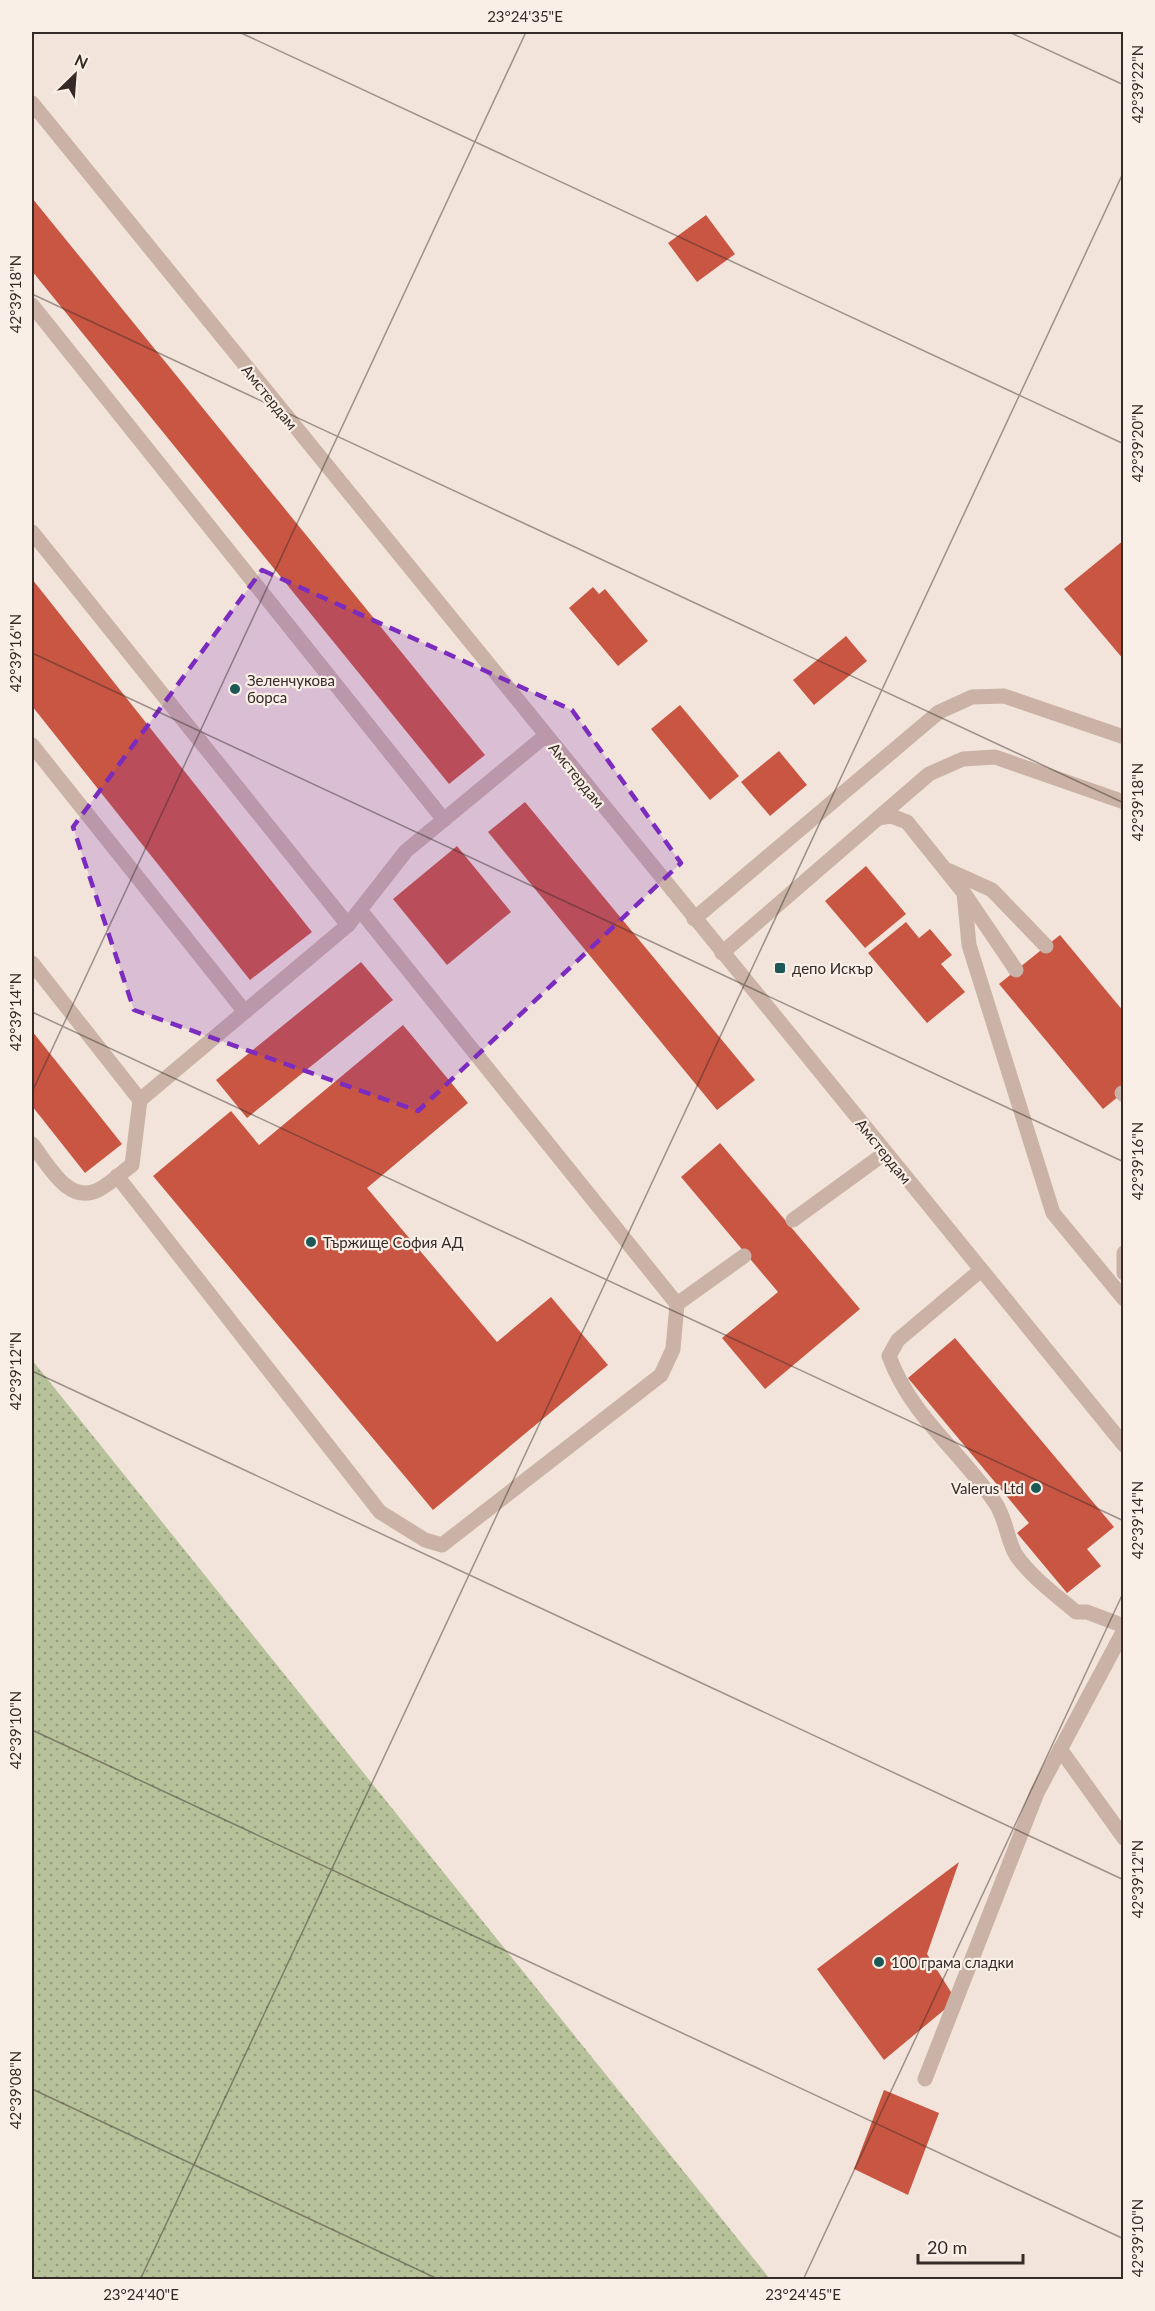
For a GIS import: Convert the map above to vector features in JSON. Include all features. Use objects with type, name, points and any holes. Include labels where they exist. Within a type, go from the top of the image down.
[{"type":"street","name":"Амстердам","points":[[32,104],[1124,1445]]},
{"type":"street","points":[[32,305],[354,704],[444,820]]},
{"type":"street","points":[[32,532],[348,926]]},
{"type":"street","points":[[694,919],[939,712],[972,697],[1004,696],[1121,733]]},
{"type":"street","points":[[32,1144],[68,1189],[82,1194],[98,1190],[132,1165],[140,1100],[348,926],[406,851],[545,736]]},
{"type":"street","points":[[32,745],[245,1012]]},
{"type":"street","points":[[722,953],[929,774],[963,759],[995,757],[1124,802]]},
{"type":"street","points":[[878,818],[891,816],[907,822],[948,870],[1016,970]]},
{"type":"street","points":[[948,870],[992,890],[1046,946]]},
{"type":"street","points":[[964,893],[969,945],[1053,1213],[1124,1299]]},
{"type":"street","points":[[117,1176],[380,1512],[425,1540],[442,1545],[661,1375],[673,1349],[677,1304],[360,910]]},
{"type":"street","points":[[32,963],[140,1100]]},
{"type":"street","points":[[793,1220],[885,1153]]},
{"type":"street","points":[[1124,1252],[1124,1273]]},
{"type":"street","points":[[677,1304],[744,1256]]},
{"type":"street","points":[[925,2079],[1037,1793],[1124,1628],[1087,1612],[1076,1612],[1042,1582],[1016,1554],[997,1505],[915,1404],[895,1374],[889,1356],[898,1340],[981,1270]]},
{"type":"street","points":[[1060,1749],[1124,1838]]},
{"type":"highlighted area","points":[[262,570],[572,710],[681,863],[418,1111],[134,1010],[73,827]]},
{"type":"green space","points":[[32,1360],[770,2279],[32,2279]]},
{"type":"building","points":[[32,198],[485,755],[449,784],[32,271]]},
{"type":"building","points":[[706,215],[735,254],[697,282],[668,243]]},
{"type":"building","points":[[1124,540],[1124,660],[1064,589]]},
{"type":"building","points":[[32,579],[312,932],[250,980],[32,706]]},
{"type":"building","points":[[593,587],[599,594],[605,589],[648,641],[618,666],[569,608]]},
{"type":"building","points":[[846,636],[867,661],[814,705],[793,680]]},
{"type":"building","points":[[680,705],[739,776],[710,800],[651,729]]},
{"type":"building","points":[[779,751],[807,785],[770,816],[741,782]]},
{"type":"building","points":[[525,802],[755,1080],[717,1110],[488,832]]},
{"type":"building","points":[[457,846],[511,912],[447,965],[393,899]]},
{"type":"building","points":[[866,866],[906,914],[865,948],[825,901]]},
{"type":"building","points":[[906,922],[919,938],[930,929],[952,955],[941,964],[965,992],[927,1023],[868,953]]},
{"type":"building","points":[[1060,935],[1124,1012],[1124,1092],[1103,1109],[999,984]]},
{"type":"building","points":[[361,962],[393,1000],[247,1118],[216,1080]]},
{"type":"building","name":"Тържище София АД","points":[[403,1025],[468,1103],[367,1188],[497,1342],[551,1297],[608,1365],[433,1510],[153,1176],[231,1111],[259,1145]]},
{"type":"building","points":[[32,1031],[122,1144],[85,1173],[32,1106]]},
{"type":"building","points":[[720,1143],[860,1309],[765,1389],[722,1338],[778,1292],[681,1177]]},
{"type":"building","points":[[955,1338],[1114,1527],[1087,1549],[1101,1566],[1067,1593],[1017,1533],[1029,1523],[908,1378]]},
{"type":"building","name":"100 грама сладки","points":[[959,1862],[927,1954],[956,2000],[884,2060],[817,1969]]},
{"type":"building","points":[[884,2090],[939,2113],[908,2195],[854,2169]]},
{"type":"place","name":"Зеленчукова борса","points":[[235,689]]},
{"type":"place","name":"депо Искър","points":[[780,968]]},
{"type":"place","name":"Тържище София АД","points":[[311,1242]]},
{"type":"place","name":"Valerus Ltd","points":[[1036,1488]]},
{"type":"place","name":"100 грама сладки","points":[[879,1962]]}]
